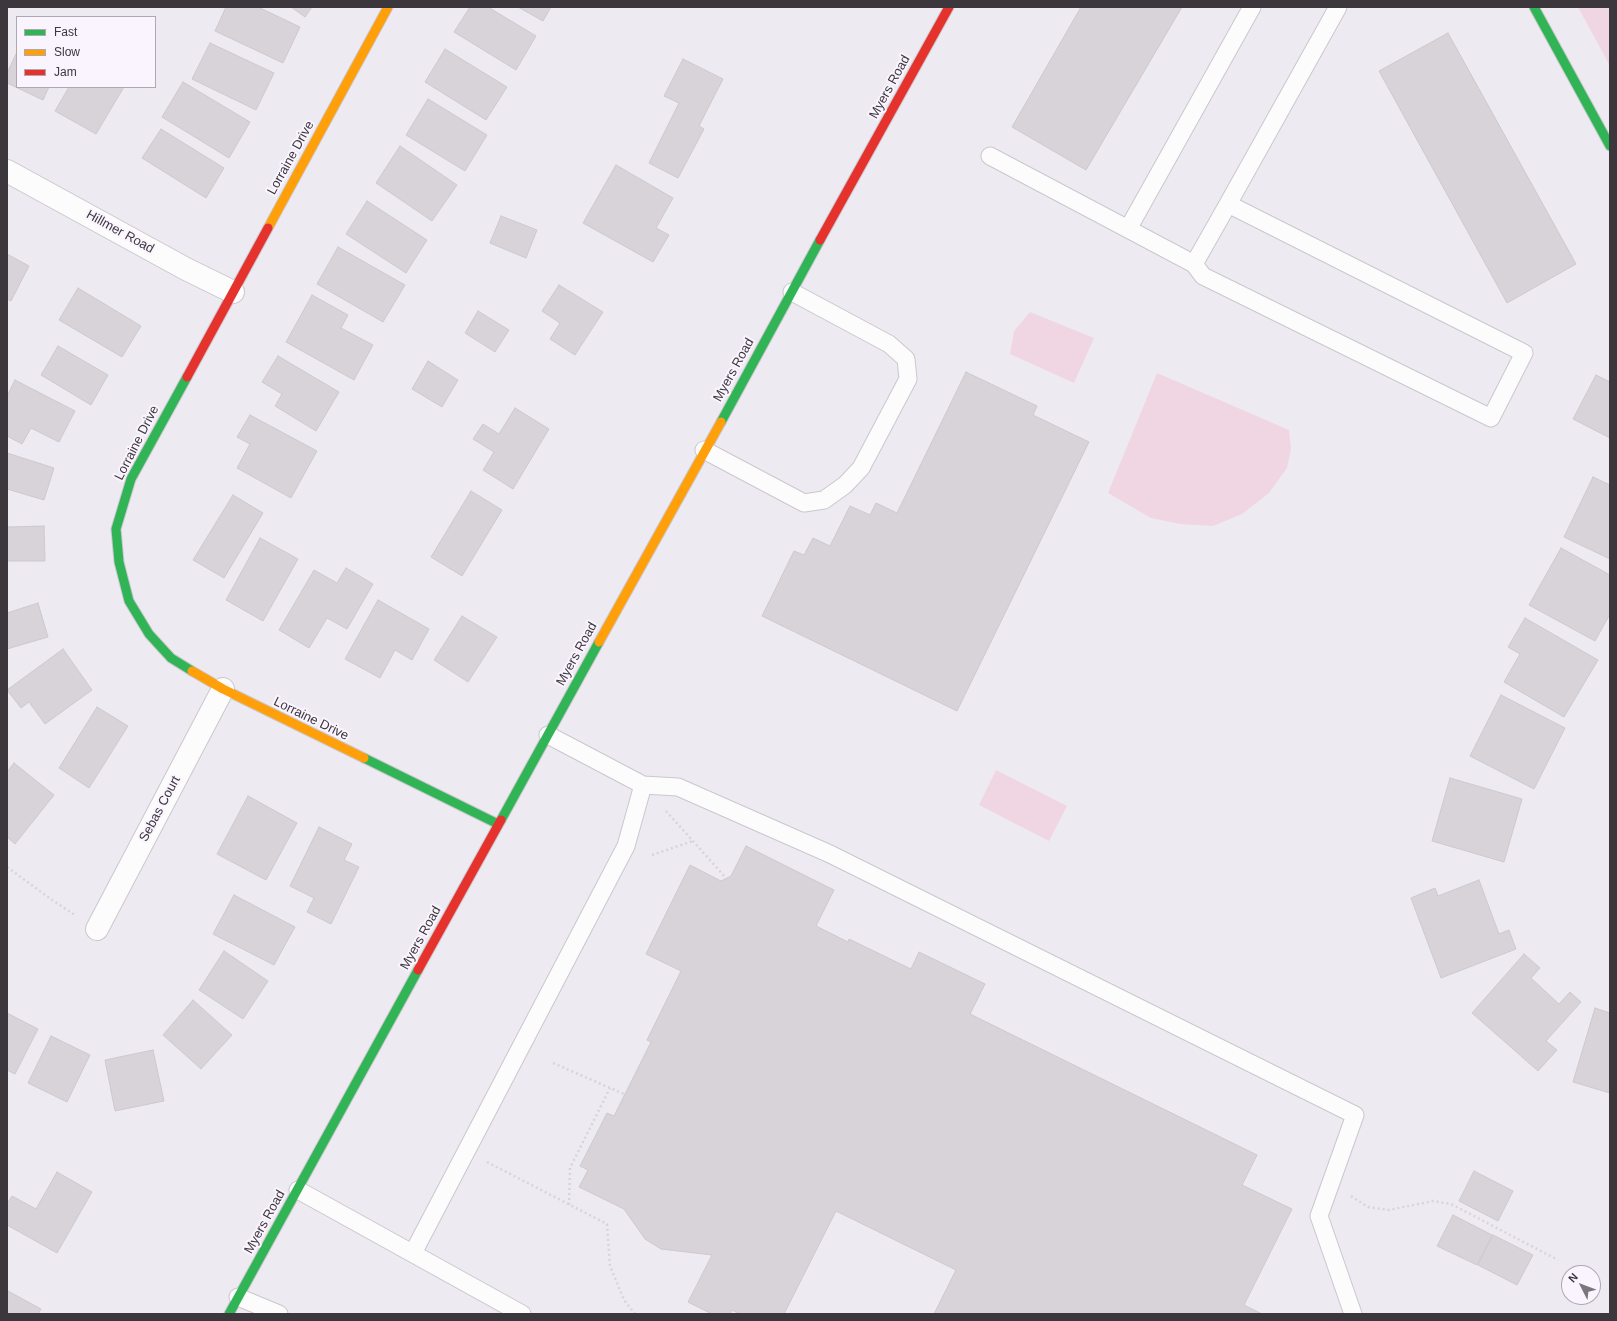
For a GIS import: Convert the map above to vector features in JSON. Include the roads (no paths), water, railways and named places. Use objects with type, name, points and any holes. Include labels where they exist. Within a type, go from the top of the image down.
[{"type":"main road","name":"Lorraine Drive","points":[[388,7],[131,479],[116,528],[119,562],[129,601],[149,634],[171,658],[222,689],[498,824]]},
{"type":"main road","name":"Myers Road","points":[[229,1314],[949,7]]},
{"type":"main road","points":[[1534,7],[1610,146]]},
{"type":"street","name":"Hillmer Road","points":[[7,171],[186,269],[233,292]]},
{"type":"street","name":"Sebas Court","points":[[97,929],[222,689]]},
{"type":"lane","points":[[1128,229],[1252,7]]},
{"type":"lane","points":[[1194,264],[1338,7]]},
{"type":"lane","points":[[990,156],[1194,264],[1203,276],[1491,418],[1524,353],[1228,204]]},
{"type":"lane","points":[[704,450],[804,504],[824,500],[845,485],[861,468],[908,379],[906,358],[889,344],[792,292]]},
{"type":"lane","points":[[548,735],[643,785],[678,787],[830,854],[1355,1115],[1319,1216],[1353,1314]]},
{"type":"lane","points":[[413,1253],[626,846],[643,785]]},
{"type":"lane","points":[[298,1190],[522,1314]]},
{"type":"lane","points":[[238,1297],[279,1314]]}]
